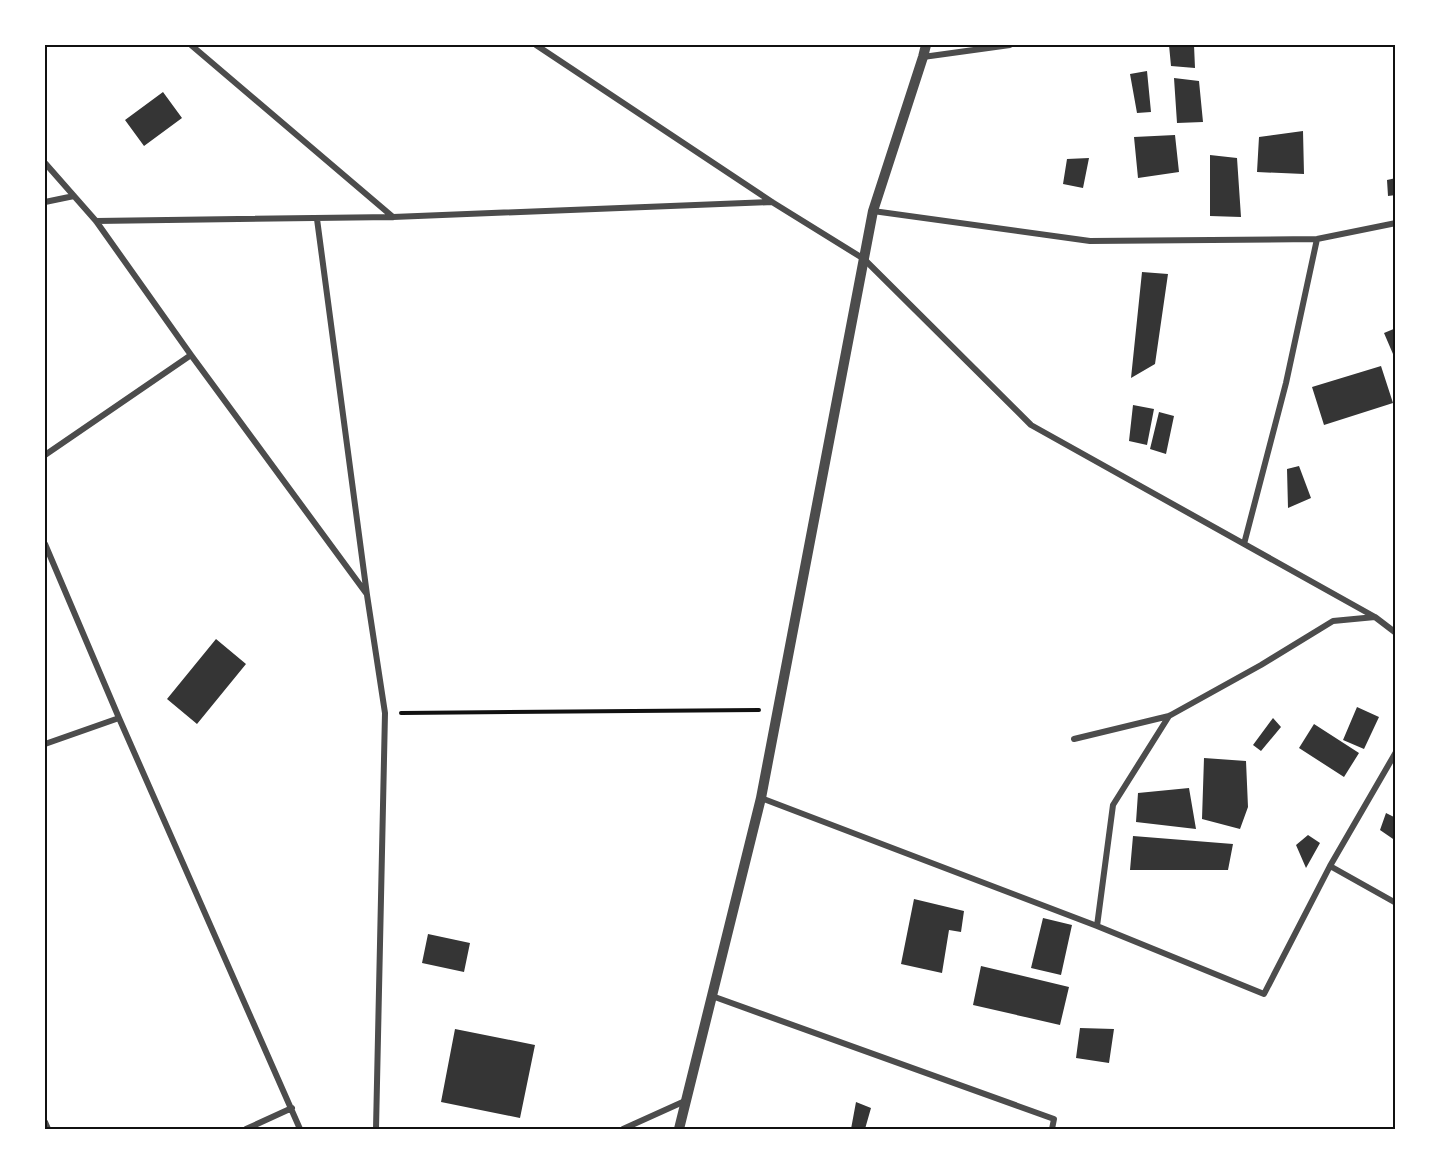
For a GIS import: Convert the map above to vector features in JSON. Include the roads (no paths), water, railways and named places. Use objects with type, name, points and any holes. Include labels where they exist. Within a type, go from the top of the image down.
[{"type":"street","points":[[191,45],[393,217]]},
{"type":"street","points":[[536,45],[772,202],[864,259],[1031,425],[1375,618],[1396,633]]},
{"type":"street","points":[[679,1129],[761,798],[873,211],[926,45]]},
{"type":"street","points":[[923,57],[1010,45]]},
{"type":"street","points":[[45,163],[96,221],[367,595]]},
{"type":"street","points":[[45,202],[74,196]]},
{"type":"street","points":[[96,221],[393,217],[772,202]]},
{"type":"street","points":[[873,211],[1090,241],[1317,239],[1396,223]]},
{"type":"street","points":[[317,219],[384,713],[376,1129]]},
{"type":"street","points":[[1244,544],[1286,383],[1317,239]]},
{"type":"street","points":[[45,455],[191,355]]},
{"type":"street","points":[[45,544],[300,1129]]},
{"type":"street","points":[[1074,739],[1169,716],[1261,665],[1333,621],[1375,618]]},
{"type":"street","points":[[1097,926],[1113,805],[1169,716]]},
{"type":"street","points":[[45,744],[119,718]]},
{"type":"street","points":[[761,798],[1097,926],[1264,994],[1330,866],[1396,752]]},
{"type":"street","points":[[1330,866],[1396,903]]},
{"type":"street","points":[[712,996],[1054,1119],[1052,1129]]},
{"type":"street","points":[[623,1129],[686,1101]]},
{"type":"street","points":[[246,1129],[292,1108]]},
{"type":"street","points":[[45,1122],[48,1129]]}]
